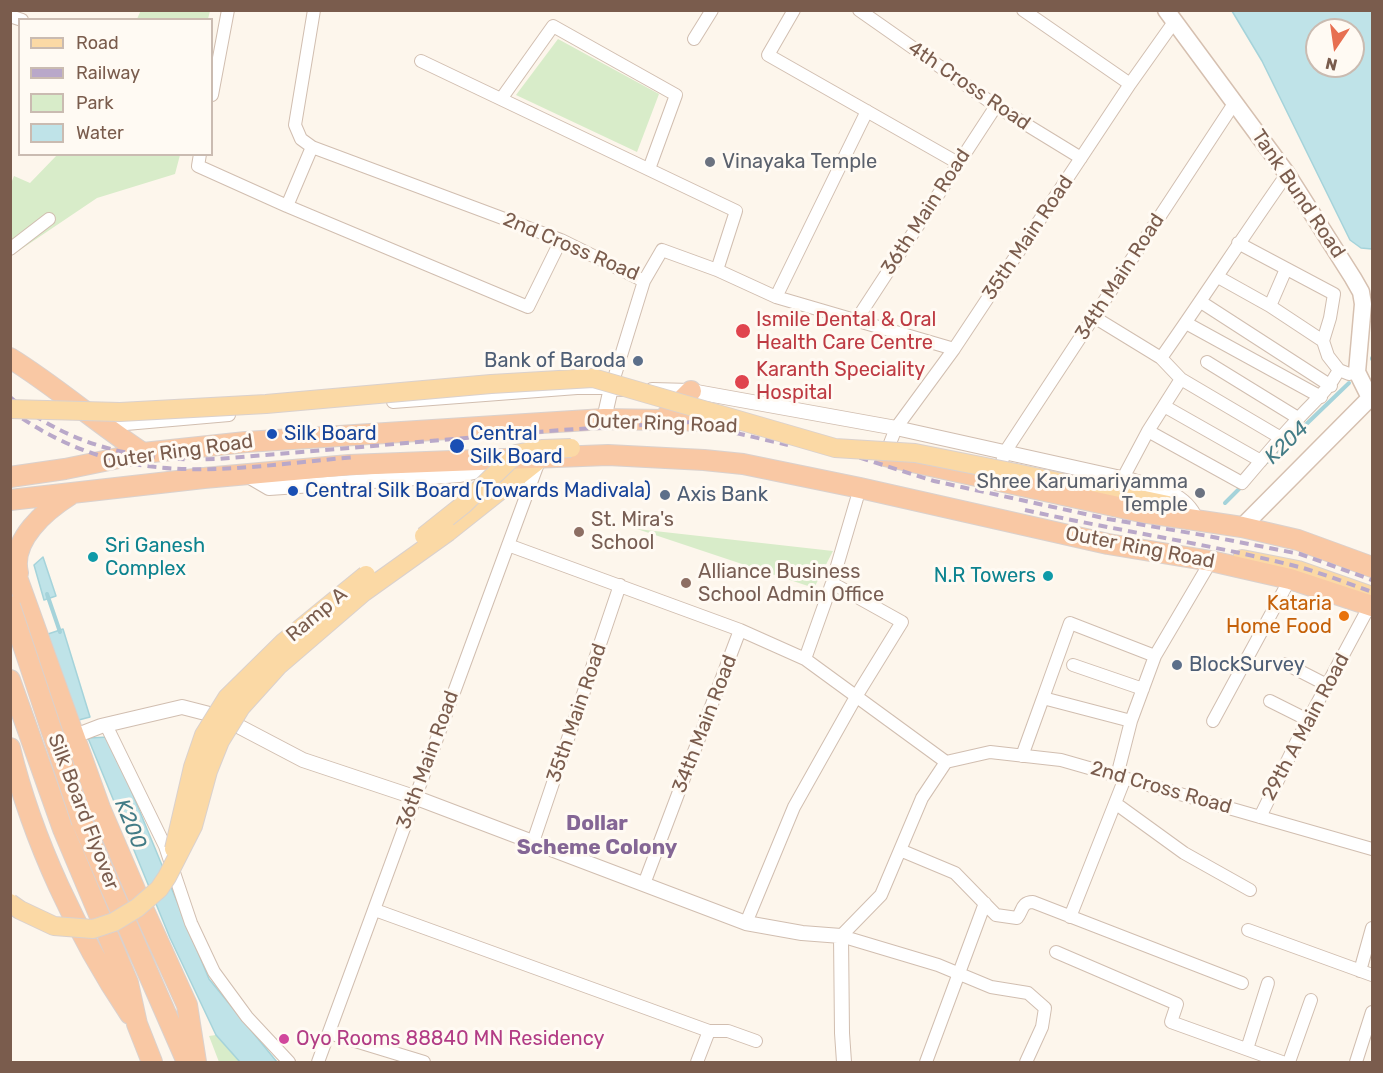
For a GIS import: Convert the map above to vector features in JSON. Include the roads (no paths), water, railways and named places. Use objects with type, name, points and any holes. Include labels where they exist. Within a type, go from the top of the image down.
[{"type":"highway","points":[[10,358],[87,411],[102,426],[143,453]]},
{"type":"highway","points":[[662,420],[691,391]]},
{"type":"highway","name":"Outer Ring Road","points":[[10,477],[65,469],[143,453],[246,442],[604,419],[720,421],[841,445],[1141,512],[1242,527],[1298,540],[1372,567]]},
{"type":"highway","name":"Outer Ring Road","points":[[10,500],[349,465],[608,455],[704,460],[743,464],[1108,544],[1211,561],[1290,579],[1372,603]]},
{"type":"highway","points":[[18,602],[17,569],[20,550],[28,534],[56,504],[75,492]]},
{"type":"highway","points":[[10,558],[18,602],[80,734],[105,819],[187,1005],[196,1062]]},
{"type":"highway","name":"Silk Board Flyover","points":[[18,602],[82,822],[187,1062]]},
{"type":"highway","points":[[10,667],[45,656]]},
{"type":"highway","name":"Silk Board Flyover","points":[[10,680],[63,829],[128,983],[137,1024]]},
{"type":"highway","points":[[10,748],[15,778],[57,883],[115,992],[137,1024],[152,1062]]},
{"type":"main road","name":"Tank Bund Road","points":[[1170,16],[1287,174],[1361,292],[1363,304],[1358,372],[1371,397],[1242,527]]},
{"type":"main road","points":[[10,409],[120,412],[266,404],[456,387],[593,378],[835,448],[1107,513],[1213,530],[1303,550],[1372,574]]},
{"type":"main road","name":"Ramp A","points":[[167,877],[193,767],[204,735],[227,698],[293,634],[357,581],[424,536],[463,505],[516,454],[542,449],[639,447],[733,456],[1106,535],[1205,551],[1298,570],[1372,603]]},
{"type":"main road","points":[[835,448],[915,453],[1016,472],[1168,505],[1189,518]]},
{"type":"main road","points":[[10,903],[54,926],[93,929],[114,922],[137,908],[159,889],[167,877],[193,826],[208,771],[220,741],[241,707],[278,666],[364,592],[448,532],[540,459]]},
{"type":"street","points":[[213,90],[228,10]]},
{"type":"street","points":[[287,206],[312,147],[301,139],[295,124],[314,10]]},
{"type":"street","points":[[694,39],[712,10]]},
{"type":"street","points":[[794,10],[768,55],[958,163]]},
{"type":"street","name":"4th Cross Road","points":[[858,10],[996,106],[1081,158]]},
{"type":"street","points":[[1023,10],[1130,84]]},
{"type":"street","name":"35th Main Road","points":[[885,456],[896,428],[954,349],[1130,84],[1170,16]]},
{"type":"street","points":[[501,99],[553,26],[676,95],[649,169]]},
{"type":"street","points":[[420,61],[736,210],[717,270]]},
{"type":"street","name":"34th Main Road","points":[[996,481],[1005,452],[1235,102]]},
{"type":"street","name":"36th Main Road","points":[[857,319],[996,106]]},
{"type":"street","points":[[776,297],[867,111]]},
{"type":"street","name":"2nd Cross Road","points":[[312,147],[561,240],[644,281],[662,250],[717,270],[776,297],[954,349]]},
{"type":"street","points":[[200,156],[198,166],[287,206],[528,307],[561,240]]},
{"type":"street","points":[[1161,358],[1287,174]]},
{"type":"street","points":[[10,249],[49,219]]},
{"type":"street","points":[[1238,243],[1334,294],[1323,340],[1328,356],[1339,370],[1348,374],[1358,372]]},
{"type":"street","points":[[1270,306],[1286,269]]},
{"type":"street","points":[[1218,277],[1270,306],[1323,340]]},
{"type":"street","points":[[604,419],[611,388],[644,281]]},
{"type":"street","points":[[1201,302],[1331,386]]},
{"type":"street","points":[[1094,317],[1161,358],[1181,379],[1281,438]]},
{"type":"street","points":[[1186,323],[1321,397]]},
{"type":"street","points":[[1207,362],[1298,418]]},
{"type":"street","points":[[1148,431],[1242,483],[1298,418],[1331,386],[1339,370]]},
{"type":"street","points":[[1123,478],[1148,431],[1181,379]]},
{"type":"street","points":[[102,426],[577,388],[691,391],[896,428],[1123,478],[1179,497],[1192,510],[1189,518]]},
{"type":"street","points":[[1164,406],[1261,461]]},
{"type":"street","name":"36th Main Road","points":[[318,1062],[540,459]]},
{"type":"street","points":[[805,659],[832,583],[860,488]]},
{"type":"street","points":[[508,545],[740,630],[805,659],[946,762],[922,798],[881,895],[841,936],[844,1062]]},
{"type":"street","points":[[1070,917],[1115,803],[1131,721],[1155,656],[1211,561]]},
{"type":"street","points":[[1213,721],[1290,579]]},
{"type":"street","points":[[746,923],[794,807],[857,695],[902,622],[832,583]]},
{"type":"street","name":"35th Main Road","points":[[533,842],[620,585]]},
{"type":"street","name":"29th A Main Road","points":[[1260,817],[1308,720],[1372,603]]},
{"type":"street","points":[[1022,756],[1070,623],[1155,656]]},
{"type":"street","name":"34th Main Road","points":[[644,884],[740,630]]},
{"type":"street","points":[[1286,664],[1327,685]]},
{"type":"street","points":[[1073,665],[1143,689]]},
{"type":"street","points":[[1043,698],[1131,721]]},
{"type":"street","points":[[1270,701],[1308,720]]},
{"type":"street","points":[[80,734],[182,707],[221,717],[303,760],[414,797],[746,923],[802,933],[841,936],[938,965],[991,987],[1028,993],[1045,1008],[1042,1027],[1026,1062]]},
{"type":"street","points":[[104,726],[165,846],[191,923],[214,972],[247,1017],[289,1062]]},
{"type":"street","name":"2nd Cross Road","points":[[946,762],[990,752],[1061,760],[1372,849]]},
{"type":"street","points":[[1115,803],[1184,853],[1250,890]]},
{"type":"street","points":[[900,850],[956,873],[996,915],[1013,919],[1020,915],[1024,904],[1033,902],[1242,983]]},
{"type":"street","points":[[926,1062],[985,903]]},
{"type":"street","points":[[375,910],[708,1031],[728,1031],[756,1041]]},
{"type":"street","points":[[1248,930],[1366,973],[1372,928]]},
{"type":"street","points":[[1056,952],[1178,1004],[1171,1023],[1282,1062]]},
{"type":"street","points":[[1247,1049],[1268,983]]},
{"type":"street","points":[[1289,1062],[1311,1000]]},
{"type":"street","points":[[1356,1062],[1372,1012]]},
{"type":"street","points":[[697,1062],[708,1031]]},
{"type":"street","points":[[329,1033],[424,1062]]},
{"type":"water","points":[[1232,11],[1372,11],[1372,249],[1361,248],[1350,240],[1262,61]]},
{"type":"water","points":[[43,557],[56,596],[44,600],[34,565]]},
{"type":"water","points":[[63,629],[90,717],[75,721],[48,634]]},
{"type":"water","points":[[109,737],[209,979],[277,1062],[240,1062],[216,1035],[170,938],[88,738]]},
{"type":"waterway","name":"K204","points":[[1267,462],[1349,383]]},
{"type":"waterway","name":"K204","points":[[1225,503],[1242,486]]},
{"type":"waterway","name":"K200","points":[[47,594],[60,632]]},
{"type":"railway","points":[[10,397],[57,429],[82,440],[108,448],[162,458],[218,459],[561,430],[692,422],[739,425],[791,436],[934,481],[1108,519],[1300,554],[1372,580]]},
{"type":"railway","points":[[10,410],[53,436],[94,454],[136,464],[177,469],[220,469],[356,457]]},
{"type":"railway","points":[[736,433],[788,445]]},
{"type":"railway","points":[[1025,510],[1268,559],[1312,571],[1372,592]]},
{"type":"place","name":"Vinayaka Temple","points":[[710,162]]},
{"type":"place","name":"Ismile Dental & Oral Health Care Centre","points":[[743,331]]},
{"type":"place","name":"Bank of Baroda","points":[[638,361]]},
{"type":"place","name":"Karanth Speciality Hospital","points":[[742,382]]},
{"type":"place","name":"Silk Board","points":[[272,434]]},
{"type":"place","name":"Central Silk Board","points":[[457,446]]},
{"type":"place","name":"Central Silk Board (Towards Madivala)","points":[[293,491]]},
{"type":"place","name":"Shree Karumariyamma Temple","points":[[1200,493]]},
{"type":"place","name":"Axis Bank","points":[[665,495]]},
{"type":"place","name":"St. Mira's School","points":[[579,532]]},
{"type":"place","name":"Sri Ganesh Complex","points":[[93,557]]},
{"type":"place","name":"N.R Towers","points":[[1048,576]]},
{"type":"place","name":"Alliance Business School Admin Office","points":[[686,583]]},
{"type":"place","name":"Kataria Home Food","points":[[1344,616]]},
{"type":"place","name":"BlockSurvey","points":[[1177,665]]},
{"type":"place","name":"Oyo Rooms 88840 MN Residency","points":[[284,1039]]},
{"type":"district","name":"Dollar Scheme Colony","points":[[597,836]]}]
